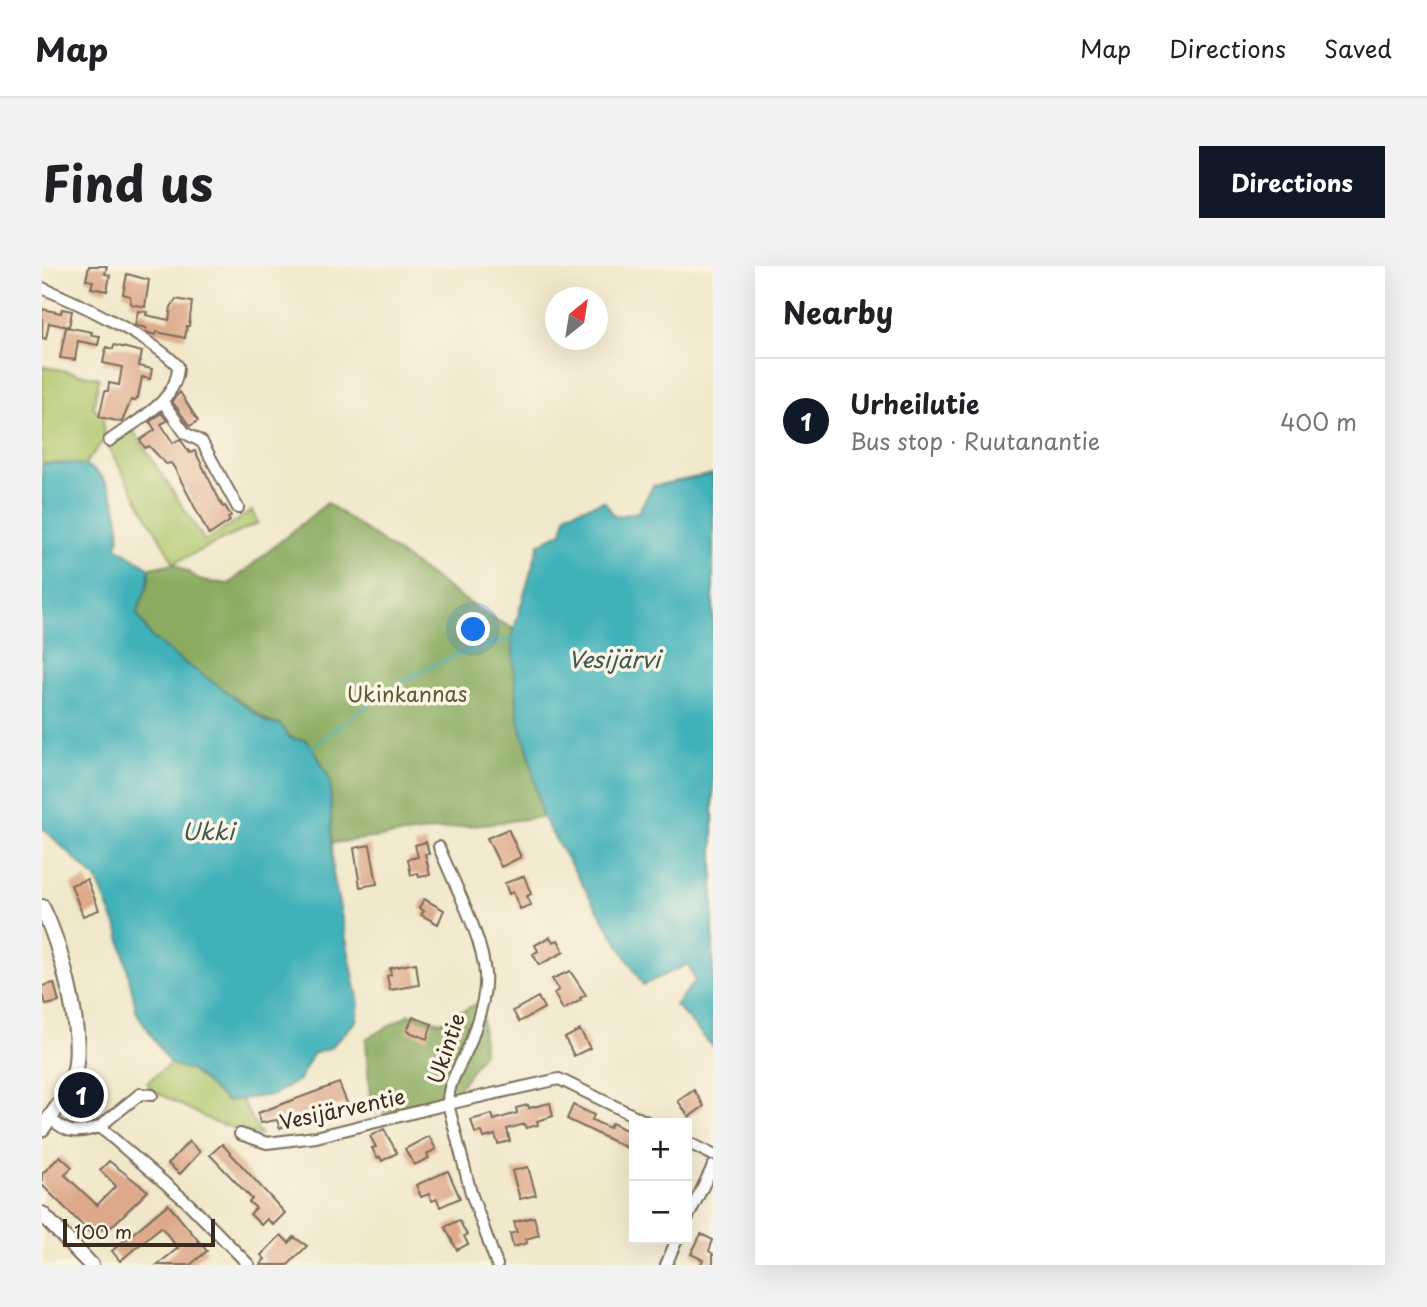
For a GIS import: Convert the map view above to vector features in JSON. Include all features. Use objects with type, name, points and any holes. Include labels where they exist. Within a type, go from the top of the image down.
[{"type":"main road","points":[[42,907],[61,959],[76,1037],[73,1077],[45,1124]]},
{"type":"main road","points":[[42,1214],[90,1265]]},
{"type":"street","points":[[42,288],[168,354],[178,366],[178,378],[173,390],[163,402],[109,441]]},
{"type":"street","points":[[163,402],[185,433],[202,442],[238,508]]},
{"type":"street","name":"Ukintie","points":[[439,847],[475,933],[485,973],[485,988],[471,1040],[450,1086],[448,1104],[471,1193],[497,1265]]},
{"type":"street","name":"Vesijärventie","points":[[240,1134],[267,1143],[316,1137],[559,1079],[639,1118]]},
{"type":"street","points":[[45,1124],[74,1132],[99,1127],[140,1094],[152,1095]]},
{"type":"street","points":[[99,1127],[188,1203],[249,1265]]},
{"type":"street","points":[[692,1144],[713,1154]]},
{"type":"street","points":[[692,1209],[713,1166]]},
{"type":"street","points":[[666,1265],[675,1244]]},
{"type":"green space","points":[[42,366],[99,378],[93,407],[103,415],[104,438],[129,424],[205,541],[252,511],[258,523],[174,563],[104,440],[84,465],[42,463]]},
{"type":"green space","name":"Ukinkannas","points":[[327,503],[488,616],[514,629],[518,718],[529,754],[542,817],[331,843],[330,780],[317,755],[150,636],[137,613],[148,584],[150,568],[174,563],[202,581],[229,584]]},
{"type":"green space","points":[[482,1001],[483,1053],[448,1104],[371,1113],[366,1039],[410,1014],[441,1022]]},
{"type":"green space","points":[[170,1064],[192,1071],[226,1101],[241,1099],[261,1136],[214,1122],[152,1090],[147,1082]]},
{"type":"water","name":"Ukki","points":[[42,464],[81,464],[95,471],[103,479],[118,513],[117,547],[150,568],[148,584],[137,613],[150,636],[268,723],[280,724],[291,739],[306,740],[330,780],[333,874],[359,1004],[356,1021],[330,1048],[313,1054],[299,1080],[273,1095],[226,1101],[192,1071],[170,1064],[137,1013],[119,932],[97,880],[42,827]]},
{"type":"water","name":"Vesijärvi","points":[[713,474],[713,1047],[675,1005],[695,981],[688,964],[643,985],[542,817],[529,754],[518,718],[512,640],[539,544],[562,532],[567,513],[604,501],[615,517],[638,512],[653,486]]},
{"type":"building","points":[[89,266],[107,266],[105,274],[110,275],[107,291],[91,288],[93,281],[86,280]]},
{"type":"building","points":[[127,274],[149,280],[145,307],[131,304],[130,296],[123,294]]},
{"type":"building","points":[[176,299],[192,302],[185,338],[157,332],[156,335],[135,325],[138,311],[169,320],[171,307]]},
{"type":"building","points":[[42,309],[61,313],[62,309],[72,311],[69,327],[49,323],[46,339],[42,338]]},
{"type":"building","points":[[66,327],[100,336],[98,345],[78,341],[75,360],[60,358]]},
{"type":"building","points":[[114,345],[142,352],[139,366],[152,369],[150,379],[142,377],[138,397],[135,401],[131,400],[122,422],[99,417],[109,383],[119,385],[122,367],[103,363],[106,347],[113,349]]},
{"type":"building","points":[[180,392],[198,421],[190,426],[172,401]]},
{"type":"building","points":[[161,413],[167,421],[161,424],[173,443],[180,439],[190,453],[195,451],[223,507],[225,506],[231,516],[228,518],[230,521],[209,535],[171,463],[166,464],[149,446],[145,448],[140,440],[155,430],[150,422]]},
{"type":"building","points":[[508,829],[521,857],[501,867],[487,838]]},
{"type":"building","points":[[426,842],[429,854],[425,854],[430,875],[411,875],[408,859],[418,857],[415,845]]},
{"type":"building","points":[[370,845],[377,884],[360,887],[354,848]]},
{"type":"building","points":[[524,876],[531,894],[527,896],[531,905],[520,909],[513,892],[509,894],[505,883]]},
{"type":"building","points":[[87,879],[99,910],[83,916],[71,885]]},
{"type":"building","points":[[424,899],[444,910],[438,924],[421,915],[424,911],[419,908]]},
{"type":"building","points":[[550,937],[553,942],[558,940],[564,952],[539,965],[533,954],[538,951],[535,945]]},
{"type":"building","points":[[416,963],[419,985],[390,990],[387,976],[391,975],[390,968]]},
{"type":"building","points":[[570,971],[586,995],[563,1010],[554,993],[559,990],[552,979]]},
{"type":"building","points":[[54,983],[59,1002],[46,1005],[42,997],[42,986]]},
{"type":"building","points":[[538,997],[544,1008],[519,1022],[513,1011]]},
{"type":"building","points":[[413,1017],[432,1024],[427,1039],[407,1031]]},
{"type":"building","points":[[580,1030],[590,1048],[574,1056],[565,1038]]},
{"type":"building","points":[[339,1083],[347,1103],[280,1128],[277,1120],[260,1123],[258,1113]]},
{"type":"building","points":[[694,1090],[704,1106],[689,1117],[678,1101]]},
{"type":"building","points":[[550,1103],[553,1116],[537,1121],[538,1125],[526,1128],[525,1124],[507,1129],[510,1141],[498,1144],[495,1135],[484,1138],[482,1132],[475,1133],[471,1120],[492,1114],[494,1120],[517,1113],[516,1108]]},
{"type":"building","points":[[573,1105],[594,1115],[592,1120],[609,1128],[612,1123],[628,1131],[629,1149],[567,1119]]},
{"type":"building","points":[[384,1129],[397,1153],[382,1161],[380,1157],[377,1158],[372,1148],[376,1147],[370,1136]]},
{"type":"building","points":[[429,1136],[436,1149],[427,1154],[429,1158],[414,1165],[405,1149]]},
{"type":"building","points":[[189,1141],[200,1152],[180,1174],[168,1164]]},
{"type":"building","points":[[222,1144],[285,1213],[273,1225],[267,1219],[261,1225],[250,1214],[256,1208],[249,1202],[252,1199],[210,1155]]},
{"type":"building","points":[[60,1156],[72,1167],[65,1175],[97,1205],[116,1186],[100,1170],[109,1161],[148,1191],[106,1232],[102,1228],[94,1237],[42,1185],[42,1174]]},
{"type":"building","points":[[528,1167],[536,1195],[520,1199],[512,1171]]},
{"type":"building","points":[[448,1171],[460,1198],[440,1207],[437,1199],[432,1201],[429,1194],[421,1197],[416,1185]]},
{"type":"building","points":[[168,1204],[207,1251],[190,1265],[157,1265],[178,1248],[161,1227],[120,1261],[112,1251]]},
{"type":"building","points":[[534,1217],[539,1235],[526,1239],[527,1243],[513,1247],[510,1234],[517,1232],[514,1222]]},
{"type":"building","points":[[459,1220],[467,1235],[464,1236],[468,1244],[457,1250],[445,1227]]},
{"type":"building","points":[[701,1234],[713,1240],[709,1251],[713,1254],[713,1265],[700,1265],[703,1260],[691,1254]]},
{"type":"building","points":[[281,1235],[289,1243],[294,1237],[307,1246],[288,1265],[260,1265],[265,1259],[261,1255]]},
{"type":"waterway","points":[[311,748],[381,696],[430,667],[483,646],[512,640]]},
{"type":"place","name":"Urheilutie","points":[[81,1095]]}]
